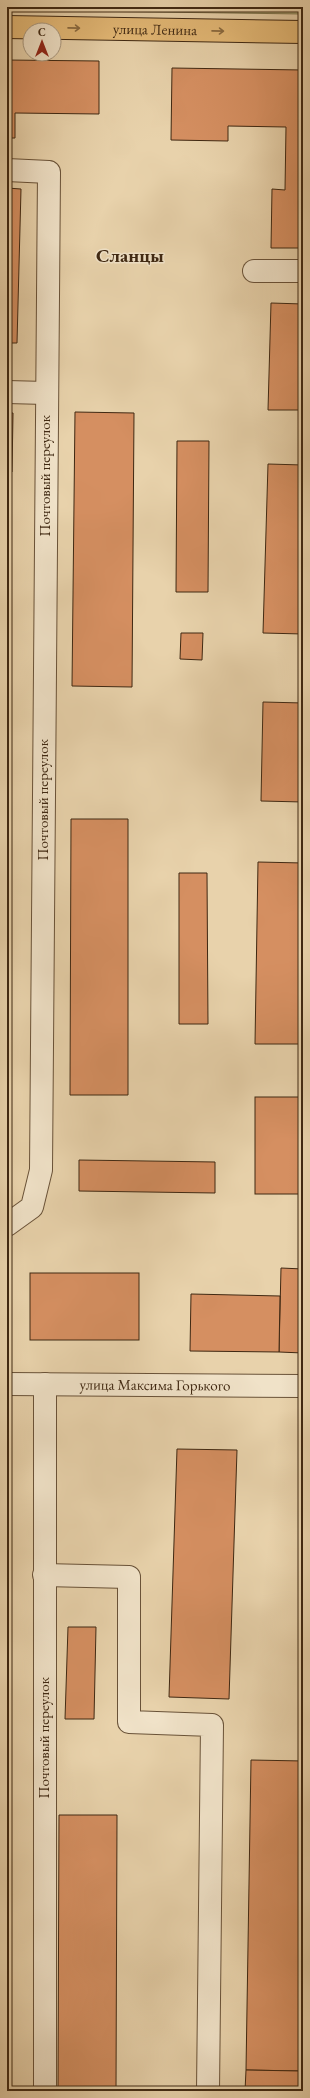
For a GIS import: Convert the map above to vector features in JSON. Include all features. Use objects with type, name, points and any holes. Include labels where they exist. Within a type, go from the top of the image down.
[{"type":"main road","name":"улица Ленина","points":[[7,27],[303,32]]},
{"type":"street","name":"Почтовый переулок","points":[[7,170],[49,172],[46,393],[41,1170],[32,1207],[7,1225]]},
{"type":"street","points":[[254,271],[303,271]]},
{"type":"street","points":[[7,392],[46,393]]},
{"type":"street","name":"улица Максима Горького","points":[[7,1384],[303,1386]]},
{"type":"street","name":"Почтовый переулок","points":[[45,1384],[45,2091]]},
{"type":"street","points":[[44,1575],[129,1577],[128,1722],[212,1725],[208,2091]]},
{"type":"green space","points":[[7,7],[303,7],[303,14],[7,10]]},
{"type":"building","points":[[7,60],[22,60],[22,62],[99,61],[99,114],[15,113],[15,138],[7,138]]},
{"type":"building","points":[[172,68],[303,70],[303,248],[271,248],[272,189],[285,190],[286,127],[228,126],[228,141],[171,140]]},
{"type":"building","points":[[7,188],[21,189],[17,343],[7,343]]},
{"type":"building","points":[[271,303],[303,304],[303,410],[268,410]]},
{"type":"building","points":[[75,412],[134,413],[132,687],[72,686]]},
{"type":"building","points":[[7,413],[13,413],[12,472],[7,472]]},
{"type":"building","points":[[177,441],[209,441],[208,592],[176,592]]},
{"type":"building","points":[[268,464],[303,465],[303,634],[263,633]]},
{"type":"building","points":[[181,633],[203,633],[202,660],[180,659]]},
{"type":"building","points":[[263,702],[303,703],[303,802],[261,801]]},
{"type":"building","points":[[71,819],[128,819],[128,1095],[70,1095]]},
{"type":"building","points":[[258,862],[303,863],[303,1044],[255,1044]]},
{"type":"building","points":[[179,873],[207,873],[208,1024],[179,1024]]},
{"type":"building","points":[[8,1039],[8,1091],[7,1091]]},
{"type":"building","points":[[255,1097],[303,1097],[303,1194],[255,1194]]},
{"type":"building","points":[[79,1160],[215,1162],[215,1193],[79,1191]]},
{"type":"building","points":[[281,1268],[303,1269],[303,1353],[279,1352]]},
{"type":"building","points":[[30,1273],[139,1273],[139,1340],[30,1340]]},
{"type":"building","points":[[191,1294],[280,1296],[279,1352],[190,1351]]},
{"type":"building","points":[[7,1444],[10,1445],[7,1482]]},
{"type":"building","points":[[177,1449],[237,1450],[229,1699],[169,1697]]},
{"type":"building","points":[[68,1627],[96,1627],[94,1719],[65,1719]]},
{"type":"building","points":[[251,1760],[303,1761],[300,2071],[246,2070]]},
{"type":"building","points":[[59,1815],[117,1815],[116,2091],[58,2091]]},
{"type":"building","points":[[246,2070],[300,2071],[299,2091],[245,2091]]},
{"type":"district","name":"Сланцы","points":[[130,255]]}]
